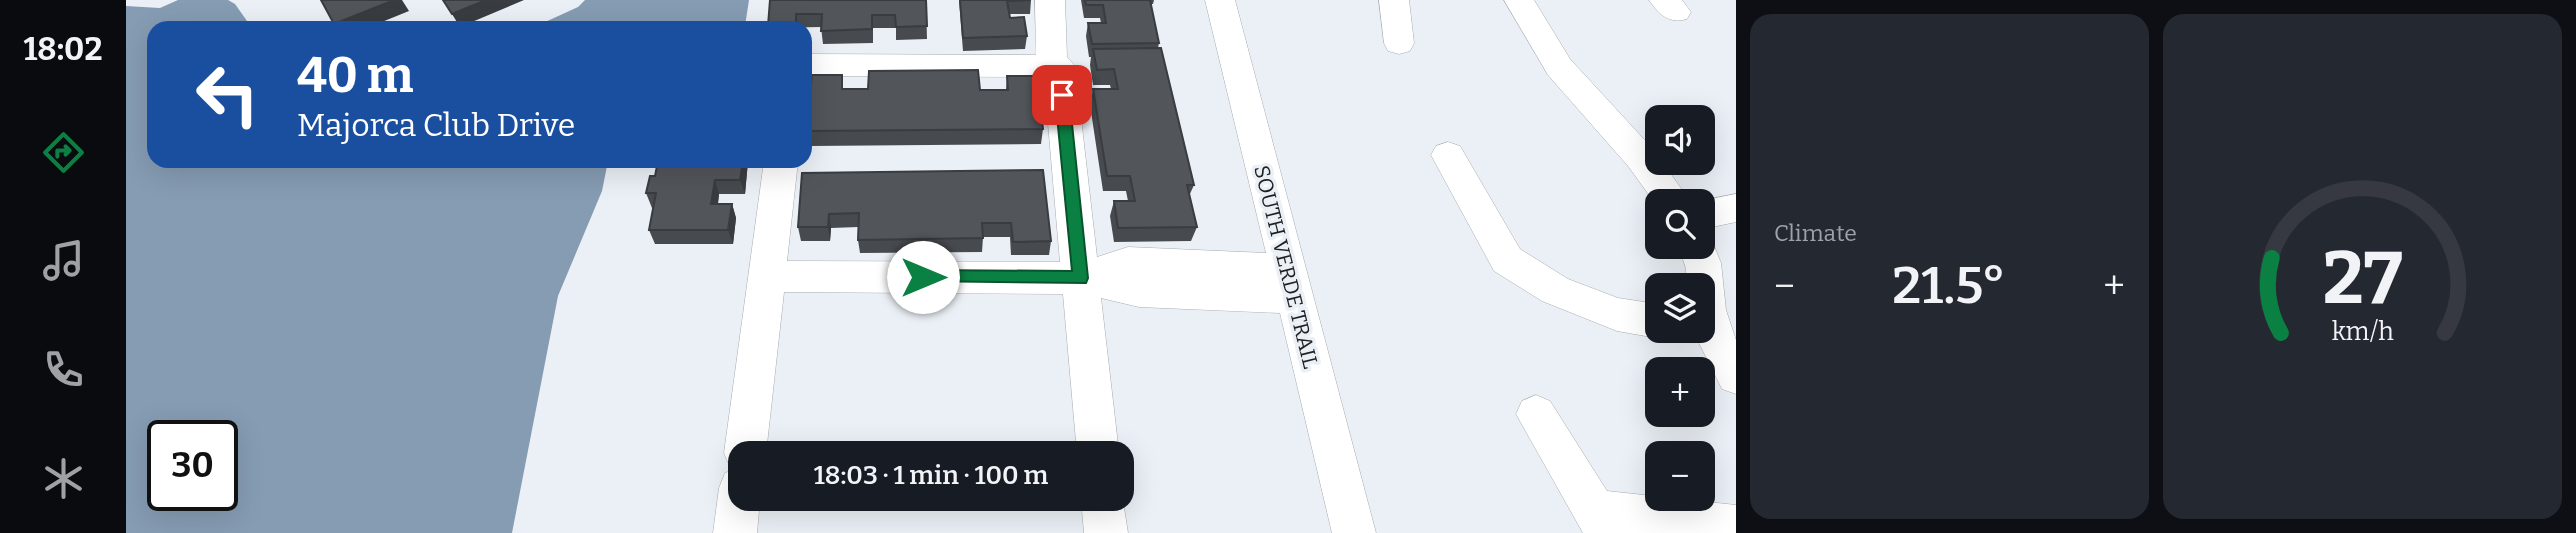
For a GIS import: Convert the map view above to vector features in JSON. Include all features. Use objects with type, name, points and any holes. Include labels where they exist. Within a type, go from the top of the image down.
[{"type":"street","points":[[1050,0],[1052,66]]},
{"type":"street","name":"SOUTH VERDE TRAIL","points":[[1220,0],[1289,284],[1354,533]]},
{"type":"street","points":[[1394,0],[1399,43]]},
{"type":"street","points":[[1518,0],[1559,67],[1640,157],[1664,189]]},
{"type":"street","points":[[812,65],[1059,66],[1097,441]]},
{"type":"street","points":[[1448,155],[1507,260],[1555,290],[1617,314],[1645,319]]},
{"type":"street","points":[[746,441],[780,168]]},
{"type":"street","points":[[1715,212],[1736,208]]},
{"type":"street","points":[[766,276],[1080,278],[1139,291],[1289,284]]},
{"type":"street","points":[[1715,342],[1736,376]]},
{"type":"street","points":[[1536,414],[1601,522],[1736,527]]},
{"type":"street","points":[[735,533],[737,511]]},
{"type":"street","points":[[1103,511],[1106,533]]},
{"type":"water","points":[[178,0],[228,0],[235,4],[247,21],[147,21],[147,168],[607,168],[602,191],[558,296],[512,533],[126,533],[126,6],[160,8]]},
{"type":"water","points":[[585,0],[749,0],[746,21],[547,21],[578,7]]},
{"type":"building","points":[[321,0],[394,0],[342,21],[332,21]]},
{"type":"building","points":[[443,0],[486,0],[452,14]]},
{"type":"building","points":[[770,0],[926,0],[927,26],[896,27],[895,15],[872,15],[872,29],[821,31],[822,14],[796,14],[796,21],[768,21]]},
{"type":"building","points":[[960,0],[1031,0],[1007,1],[1010,18],[1024,17],[1027,36],[963,38]]},
{"type":"building","points":[[1085,0],[1150,0],[1159,43],[1092,44],[1088,23],[1106,23],[1103,5],[1086,5]]},
{"type":"building","points":[[1161,48],[1194,185],[1187,185],[1197,227],[1118,228],[1114,201],[1135,201],[1130,176],[1107,176],[1093,89],[1118,89],[1114,69],[1097,70],[1093,49]]},
{"type":"building","points":[[978,70],[980,90],[1008,90],[1007,76],[1037,76],[1043,129],[812,131],[812,75],[842,75],[842,89],[868,89],[869,71]]},
{"type":"building","points":[[657,168],[742,168],[740,180],[715,180],[711,204],[732,204],[728,230],[649,230],[656,193],[646,193],[650,176],[655,176]]},
{"type":"building","points":[[1043,170],[1051,241],[1013,242],[1011,223],[982,223],[983,238],[858,240],[859,213],[829,214],[828,227],[798,227],[802,173]]},
{"type":"route","points":[[923,277],[1080,278],[1062,95]]}]
